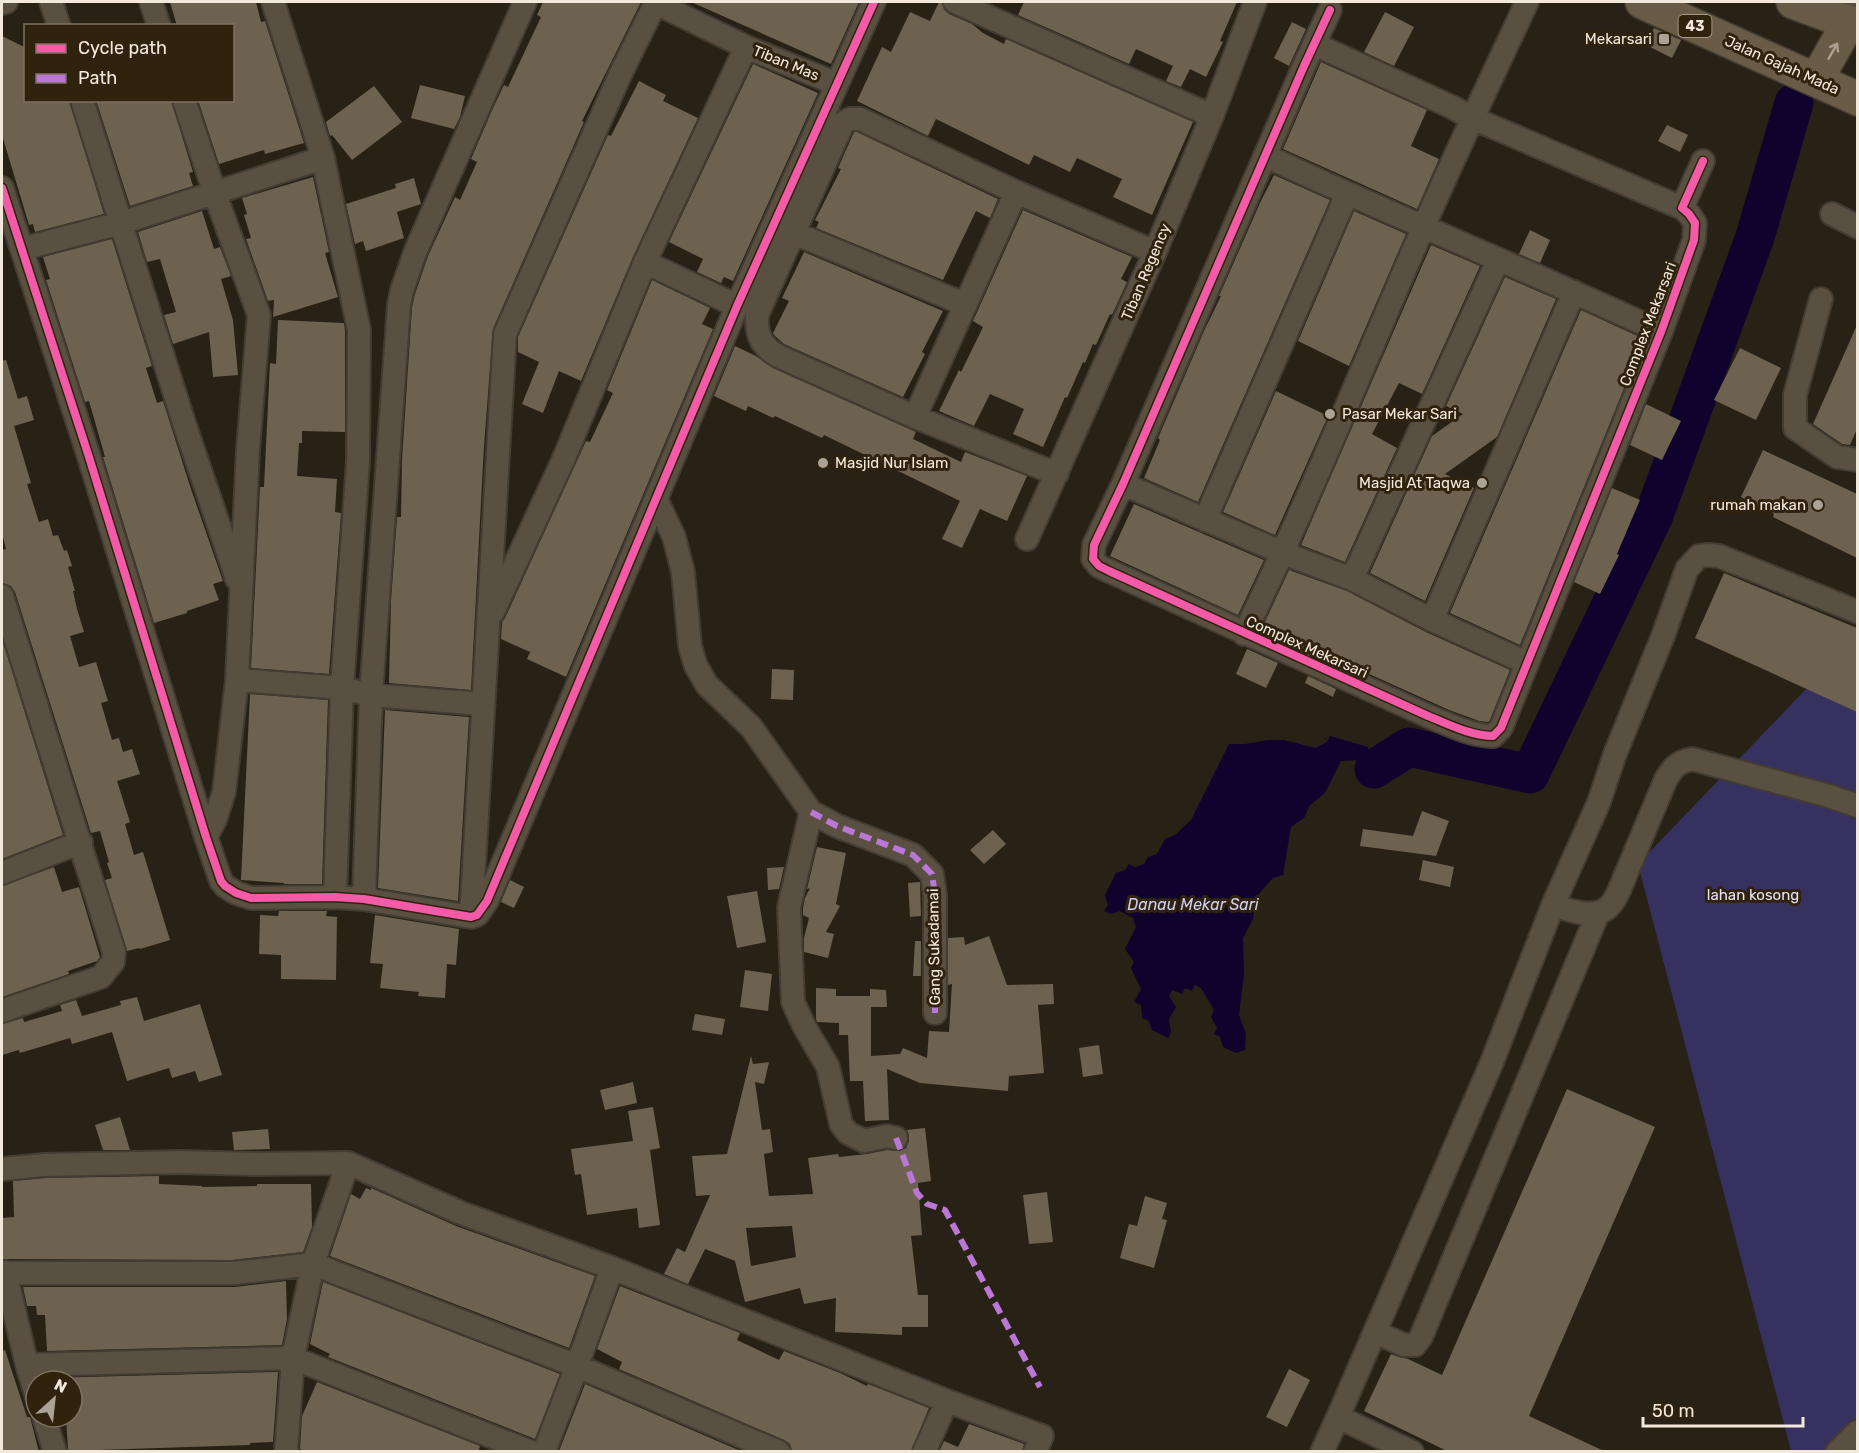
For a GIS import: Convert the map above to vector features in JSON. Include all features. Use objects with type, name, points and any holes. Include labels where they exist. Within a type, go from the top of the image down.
[{"type":"highway","name":"Jalan Gajah Mada","points":[[1642,2],[1816,80],[1856,94]]},
{"type":"highway","points":[[1793,2],[1855,17],[1816,80]]},
{"type":"street","points":[[2,3],[6,2]]},
{"type":"street","points":[[51,2],[58,24]]},
{"type":"street","points":[[152,2],[158,24]]},
{"type":"street","points":[[273,2],[323,158],[359,330],[358,460],[342,688],[335,897]]},
{"type":"street","points":[[364,899],[371,694],[398,317],[402,290],[416,250],[525,2]]},
{"type":"street","points":[[471,917],[505,334],[655,2]]},
{"type":"street","name":"Tiban Mas","points":[[655,2],[746,47],[837,84],[874,2]]},
{"type":"street","points":[[955,2],[1212,116]]},
{"type":"street","name":"Tiban Regency","points":[[1027,539],[1155,252],[1212,116],[1256,2]]},
{"type":"street","name":"Complex Mekarsari","points":[[1244,634],[1283,553],[1423,227],[1527,2]]},
{"type":"street","name":"Complex Mekarsari","points":[[1330,10],[1192,321],[1123,484],[1094,545],[1095,563],[1109,571],[1428,716],[1471,732],[1493,736],[1501,728],[1661,333],[1695,234],[1695,223],[1682,208]]},
{"type":"street","points":[[1314,44],[1472,118],[1682,208],[1703,161]]},
{"type":"street","points":[[488,624],[565,456],[645,262],[746,47]]},
{"type":"street","points":[[2,188],[89,457],[221,881],[230,890],[252,898],[364,899],[471,917],[477,915],[487,902],[737,306],[837,84]]},
{"type":"street","points":[[83,102],[185,426],[240,590]]},
{"type":"street","points":[[185,102],[259,315],[248,449],[237,680],[224,792],[215,820],[206,837]]},
{"type":"street","points":[[1057,474],[915,417],[778,356],[768,350],[759,339],[756,328],[757,315],[843,123],[850,119],[860,119],[1016,192],[1155,252]]},
{"type":"street","name":"Complex Mekarsari","points":[[1266,156],[1347,194],[1574,292],[1661,333]]},
{"type":"street","points":[[22,249],[121,223],[323,158]]},
{"type":"street","points":[[915,417],[1016,192]]},
{"type":"street","points":[[1205,520],[1347,194]]},
{"type":"street","points":[[1832,214],[1857,227]]},
{"type":"street","points":[[794,233],[964,304]]},
{"type":"street","points":[[1352,579],[1498,260]]},
{"type":"street","points":[[645,262],[737,306]]},
{"type":"street","points":[[1432,620],[1574,292]]},
{"type":"street","points":[[1821,299],[1795,395],[1795,428],[1837,457],[1857,460]]},
{"type":"street","points":[[1123,484],[1283,553],[1352,579],[1432,620],[1527,663]]},
{"type":"street","points":[[657,501],[674,537],[683,572],[690,646],[696,666],[707,685],[751,727],[811,812],[789,907],[793,1002],[804,1026],[828,1066],[841,1124],[848,1133],[864,1141],[887,1136],[896,1138]]},
{"type":"street","points":[[1322,1452],[1492,1062],[1553,905],[1599,802],[1615,754],[1663,636],[1686,569],[1699,556],[1719,556],[1857,612]]},
{"type":"street","points":[[2,596],[114,952],[113,962],[101,977],[2,1011]]},
{"type":"street","points":[[237,680],[342,688],[371,694],[482,704]]},
{"type":"street","points":[[1553,905],[1584,913],[1598,913],[1609,908],[1618,893],[1666,779],[1673,767],[1682,761],[1692,759],[1829,796],[1857,806]]},
{"type":"street","name":"Gang Sukadamai","points":[[811,812],[837,826],[913,855],[932,874],[935,895],[935,1013]]},
{"type":"street","points":[[2,873],[81,842]]},
{"type":"street","points":[[1375,1332],[1404,1345],[1415,1346],[1421,1337],[1598,913]]},
{"type":"street","points":[[2,1169],[44,1165],[181,1162],[348,1163],[461,1213],[612,1268],[947,1401],[1042,1436],[1035,1452]]},
{"type":"street","points":[[286,1452],[293,1358],[313,1264],[348,1163]]},
{"type":"street","points":[[28,1369],[3,1273],[234,1273],[313,1264],[578,1366],[779,1452]]},
{"type":"street","points":[[544,1452],[578,1366],[612,1268]]},
{"type":"street","points":[[27,1365],[293,1358],[531,1452]]},
{"type":"street","points":[[924,1452],[947,1401]]},
{"type":"street","points":[[1338,1417],[1412,1452]]},
{"type":"street","points":[[48,1429],[55,1452]]},
{"type":"street","points":[[1838,1452],[1857,1432]]},
{"type":"green space","name":"lahan kosong","points":[[1857,636],[1857,1451],[1791,1451],[1638,864]]},
{"type":"water","name":"Danau Mekar Sari","points":[[1330,736],[1368,747],[1374,769],[1362,760],[1341,761],[1325,793],[1310,805],[1304,818],[1291,827],[1283,875],[1273,878],[1256,897],[1253,919],[1243,938],[1244,974],[1239,1015],[1246,1034],[1245,1050],[1236,1053],[1223,1047],[1220,1037],[1214,1034],[1217,1028],[1211,1017],[1214,1010],[1201,988],[1195,985],[1192,991],[1185,988],[1182,994],[1172,990],[1169,996],[1176,1007],[1169,1019],[1171,1032],[1168,1038],[1152,1030],[1149,1021],[1142,1018],[1141,1005],[1134,1002],[1141,989],[1131,968],[1134,962],[1125,949],[1136,927],[1133,918],[1120,911],[1111,914],[1104,911],[1108,905],[1105,895],[1116,873],[1125,870],[1129,864],[1135,867],[1144,864],[1148,857],[1157,854],[1165,839],[1175,835],[1191,820],[1229,744],[1284,740],[1315,748],[1327,742]]},
{"type":"building","points":[[170,2],[256,2],[261,22],[265,21],[304,143],[265,154],[264,150],[219,164],[199,102],[234,102],[234,24],[176,24]]},
{"type":"building","points":[[543,2],[641,2],[582,121],[584,122],[493,329],[484,446],[471,690],[389,683],[391,600],[397,517],[401,517],[402,459],[412,307],[428,256],[455,197],[460,200],[477,162],[471,159],[504,85],[508,87],[541,17],[537,15]]},
{"type":"building","points":[[691,2],[859,2],[831,64]]},
{"type":"building","points":[[939,2],[942,2],[949,14],[972,24],[983,33],[1004,44],[1006,39],[1193,122],[1152,215],[1113,197],[1122,179],[1077,158],[1070,172],[1034,155],[1029,165],[936,119],[928,136],[857,101],[882,47],[891,52],[910,12],[930,21]]},
{"type":"building","points":[[1024,2],[1237,2],[1220,41],[1223,42],[1206,77],[1190,69],[1181,87],[1166,81],[1173,66],[1136,49],[1129,64],[1018,15]]},
{"type":"building","points":[[1385,12],[1414,27],[1394,66],[1364,52]]},
{"type":"building","points":[[1292,22],[1306,29],[1289,66],[1274,58]]},
{"type":"building","points":[[1654,28],[1681,40],[1672,58],[1646,45]]},
{"type":"building","points":[[2,36],[24,47],[24,102],[70,102],[104,214],[35,232],[33,224],[29,225],[2,135]]},
{"type":"building","points":[[1321,62],[1427,110],[1411,146],[1439,159],[1417,209],[1283,149]]},
{"type":"building","points":[[753,64],[818,93],[733,281],[724,277],[721,283],[697,272],[703,259],[669,242]]},
{"type":"building","points":[[639,81],[666,95],[663,101],[698,118],[633,257],[581,381],[559,371],[543,413],[522,404],[539,362],[518,352],[518,337],[608,135],[611,136]]},
{"type":"building","points":[[420,85],[465,96],[460,117],[454,129],[411,118]]},
{"type":"building","points":[[374,86],[402,122],[352,160],[332,135],[330,136],[326,122]]},
{"type":"building","points":[[97,102],[172,102],[193,172],[189,173],[193,186],[130,206]]},
{"type":"building","points":[[1667,125],[1688,135],[1680,152],[1658,141]]},
{"type":"building","points":[[854,132],[998,199],[990,218],[976,211],[943,280],[816,228],[819,222],[815,220],[841,169],[838,168]]},
{"type":"building","points":[[1274,175],[1330,200],[1198,502],[1144,478],[1160,440],[1158,438]]},
{"type":"building","points":[[313,177],[329,252],[325,253],[338,297],[273,317],[274,300],[268,301],[246,239],[251,238],[242,198]]},
{"type":"building","points":[[414,178],[421,204],[397,212],[404,238],[366,251],[363,241],[355,244],[346,204],[396,188],[395,184]]},
{"type":"building","points":[[1023,210],[1132,257],[1121,279],[1127,282],[1112,315],[1110,314],[1096,345],[1093,344],[1085,363],[1083,362],[1043,447],[1013,434],[1024,409],[990,394],[974,426],[939,411],[983,327],[973,321]]},
{"type":"building","points":[[202,211],[214,249],[220,247],[231,276],[221,279],[233,320],[238,375],[213,377],[209,332],[173,344],[164,315],[176,312],[160,259],[147,262],[138,232]]},
{"type":"building","points":[[1354,211],[1406,234],[1349,366],[1298,341]]},
{"type":"building","points":[[1530,230],[1550,240],[1540,263],[1519,254]]},
{"type":"building","points":[[112,239],[152,366],[146,368],[157,403],[163,401],[223,581],[213,584],[219,600],[154,623],[103,457],[105,457],[89,401],[85,402],[46,280],[50,279],[43,257]]},
{"type":"building","points":[[1431,245],[1480,266],[1422,394],[1399,383],[1372,434],[1397,448],[1345,562],[1301,545]]},
{"type":"building","points":[[804,252],[943,311],[922,352],[925,354],[903,397],[784,344],[775,336],[773,333],[789,301],[782,298]]},
{"type":"building","points":[[1505,277],[1556,299],[1497,437],[1445,474],[1474,488],[1425,601],[1370,573],[1432,436],[1463,414],[1446,406]]},
{"type":"building","points":[[652,280],[710,308],[702,324],[713,329],[566,677],[527,659],[530,652],[501,639],[502,622],[586,441],[590,442],[613,393],[607,390]]},
{"type":"building","points":[[1581,310],[1644,339],[1520,645],[1450,613]]},
{"type":"building","points":[[278,320],[344,323],[345,432],[302,431],[297,476],[337,479],[335,512],[341,513],[329,674],[251,668],[260,487],[264,487],[270,363],[276,364]]},
{"type":"building","points":[[1857,325],[1857,429],[1850,445],[1842,444],[1813,424]]},
{"type":"building","points":[[735,346],[756,356],[773,368],[916,432],[913,439],[961,462],[965,452],[1027,476],[1007,521],[980,509],[962,548],[942,539],[960,501],[824,435],[822,438],[775,416],[773,418],[748,406],[746,411],[714,396]]},
{"type":"building","points":[[1740,348],[1781,368],[1756,420],[1714,400]]},
{"type":"building","points":[[6,360],[18,399],[27,396],[34,420],[14,426],[31,483],[27,484],[39,522],[48,519],[53,536],[58,535],[64,551],[67,550],[72,566],[68,567],[84,632],[70,636],[79,667],[96,662],[108,701],[101,703],[112,740],[119,738],[123,752],[132,749],[140,774],[117,781],[130,822],[125,824],[134,855],[143,852],[170,940],[140,949],[127,951],[105,880],[112,878],[100,831],[91,833],[15,592],[11,586],[2,583],[2,550],[6,549],[2,533],[2,361]]},
{"type":"building","points":[[1276,391],[1328,416],[1275,535],[1223,512]]},
{"type":"building","points":[[1646,404],[1681,421],[1662,460],[1630,445]]},
{"type":"building","name":"rumah makan","points":[[1763,450],[1857,494],[1857,558],[1773,517],[1774,514],[1741,497]]},
{"type":"building","points":[[1612,488],[1640,500],[1617,554],[1619,555],[1600,594],[1574,582]]},
{"type":"building","points":[[1134,504],[1264,560],[1238,615],[1110,556]]},
{"type":"building","points":[[1289,570],[1347,591],[1426,632],[1510,670],[1490,720],[1488,722],[1479,721],[1449,710],[1263,626]]},
{"type":"building","points":[[1724,573],[1857,628],[1857,712],[1695,638]]},
{"type":"building","points":[[2,639],[63,835],[2,859]]},
{"type":"building","points":[[1247,649],[1278,663],[1266,688],[1236,674]]},
{"type":"building","points":[[772,669],[794,670],[793,700],[771,699]]},
{"type":"building","points":[[1308,676],[1336,689],[1333,697],[1305,683]]},
{"type":"building","points":[[250,694],[328,700],[322,884],[284,884],[241,880]]},
{"type":"building","points":[[385,710],[469,717],[458,901],[378,888]]},
{"type":"building","points":[[1422,811],[1449,821],[1436,856],[1360,846],[1363,829],[1413,836]]},
{"type":"building","points":[[993,830],[1006,844],[984,864],[970,850]]},
{"type":"building","points":[[817,847],[846,853],[836,904],[840,906],[826,932],[834,934],[828,958],[804,952],[804,938],[809,918],[803,915],[803,908],[810,888],[807,889]]},
{"type":"building","points":[[1423,860],[1454,867],[1450,887],[1419,880]]},
{"type":"building","points":[[54,867],[62,892],[79,887],[100,957],[97,961],[68,971],[69,974],[2,997],[2,886]]},
{"type":"building","points":[[784,867],[779,889],[768,890],[767,868]]},
{"type":"building","points":[[510,880],[524,887],[514,908],[501,902]]},
{"type":"building","points":[[920,882],[921,916],[910,917],[908,883]]},
{"type":"building","points":[[757,891],[766,942],[737,948],[727,896]]},
{"type":"building","points":[[279,911],[327,911],[326,916],[337,917],[336,980],[281,979],[281,955],[259,954],[260,915],[278,916]]},
{"type":"building","points":[[375,915],[459,929],[456,965],[447,964],[445,998],[418,996],[419,992],[380,988],[383,964],[370,963]]},
{"type":"building","points":[[989,936],[1007,985],[1053,984],[1054,1004],[1038,1005],[1044,1073],[1009,1076],[1008,1091],[920,1083],[887,1069],[889,1120],[865,1121],[863,1081],[850,1081],[848,1035],[839,1035],[839,1023],[817,1022],[816,988],[836,989],[836,996],[870,996],[870,989],[886,990],[887,1007],[871,1007],[871,1056],[900,1054],[903,1048],[927,1058],[929,1031],[949,1032],[952,984],[948,985],[948,938],[964,937],[965,945]]},
{"type":"building","points":[[915,941],[921,941],[921,976],[913,976]]},
{"type":"building","points":[[745,970],[772,974],[768,1011],[740,1007]]},
{"type":"building","points":[[137,997],[144,1021],[200,1004],[222,1075],[199,1082],[195,1071],[172,1078],[169,1068],[127,1081],[112,1032],[72,1044],[70,1038],[20,1053],[19,1050],[2,1055],[2,1024],[23,1018],[24,1022],[62,1011],[60,1005],[76,1000],[82,1016],[121,1005],[120,1001]]},
{"type":"building","points":[[695,1014],[725,1019],[722,1035],[692,1030]]},
{"type":"building","points":[[1099,1045],[1103,1074],[1083,1077],[1079,1048]]},
{"type":"building","points":[[751,1056],[753,1064],[769,1062],[764,1084],[755,1082],[762,1130],[770,1129],[773,1152],[764,1154],[769,1196],[813,1194],[808,1158],[838,1154],[839,1157],[887,1150],[899,1151],[906,1148],[909,1141],[907,1130],[925,1128],[931,1181],[918,1183],[922,1235],[911,1236],[918,1295],[928,1295],[928,1327],[902,1327],[902,1335],[835,1332],[836,1298],[804,1304],[800,1288],[745,1302],[735,1261],[705,1249],[688,1284],[664,1274],[677,1248],[685,1252],[710,1195],[696,1196],[692,1156],[727,1154]],"holes":[[[792,1226],[796,1257],[751,1266],[746,1228]]]},
{"type":"building","points":[[633,1082],[637,1103],[605,1110],[600,1090]]},
{"type":"building","points":[[1567,1089],[1655,1127],[1529,1416],[1606,1452],[1449,1452],[1364,1411],[1391,1354],[1408,1359],[1442,1375]]},
{"type":"building","points":[[653,1107],[660,1148],[650,1150],[660,1225],[639,1228],[637,1208],[587,1215],[581,1174],[575,1175],[571,1149],[633,1141],[628,1111]]},
{"type":"building","points":[[120,1117],[130,1150],[103,1150],[95,1125]]},
{"type":"building","points":[[268,1129],[270,1149],[234,1150],[232,1132]]},
{"type":"building","points":[[159,1176],[159,1184],[202,1187],[311,1184],[312,1227],[303,1252],[233,1260],[3,1259],[2,1218],[14,1217],[13,1181],[45,1178]]},
{"type":"building","points":[[366,1188],[371,1190],[371,1188],[456,1226],[595,1276],[569,1348],[330,1256],[351,1194],[360,1199]]},
{"type":"building","points":[[1047,1192],[1053,1242],[1029,1244],[1023,1195]]},
{"type":"building","points":[[1145,1196],[1167,1203],[1162,1219],[1167,1220],[1154,1268],[1120,1258],[1129,1224],[1137,1226]]},
{"type":"building","points":[[286,1281],[287,1319],[282,1345],[47,1351],[45,1315],[37,1315],[36,1306],[27,1306],[23,1287],[234,1287]]},
{"type":"building","points":[[323,1282],[560,1374],[535,1439],[328,1357],[330,1354],[310,1344]]},
{"type":"building","points":[[620,1286],[740,1333],[737,1340],[779,1360],[784,1351],[867,1386],[868,1384],[929,1408],[911,1452],[792,1452],[790,1444],[784,1440],[619,1369],[622,1362],[597,1349]]},
{"type":"building","points":[[5,1350],[24,1408],[24,1429],[33,1429],[39,1452],[2,1452],[2,1351]]},
{"type":"building","points":[[1289,1369],[1310,1380],[1287,1427],[1266,1417]]},
{"type":"building","points":[[278,1372],[273,1442],[250,1443],[250,1445],[68,1450],[67,1429],[84,1429],[84,1377]]},
{"type":"building","points":[[317,1382],[480,1446],[478,1452],[305,1452],[300,1449],[302,1416]]},
{"type":"building","points":[[585,1384],[743,1452],[561,1452],[559,1451]]},
{"type":"building","points":[[969,1424],[1024,1444],[1022,1452],[939,1452],[944,1441],[958,1447]]},
{"type":"waterway","points":[[1374,769],[1409,747],[1530,774],[1654,515],[1755,237],[1794,103]]},
{"type":"marked path","points":[[811,812],[837,826],[913,855],[932,874],[935,895],[935,1013]]},
{"type":"marked path","points":[[896,1138],[917,1193],[927,1204],[945,1210],[1040,1387]]},
{"type":"cycle path","points":[[2,188],[89,457],[221,881],[236,893],[251,898],[364,899],[471,917],[477,915],[487,901],[737,306],[874,2]]},
{"type":"cycle path","points":[[1330,10],[1123,484],[1094,545],[1093,559],[1099,566],[1109,571],[1452,726],[1476,734],[1493,736],[1501,728],[1661,332],[1694,240],[1695,223],[1682,208],[1703,161]]},
{"type":"place","name":"Mekarsari","points":[[1664,39]]},
{"type":"place","name":"Pasar Mekar Sari","points":[[1330,414]]},
{"type":"place","name":"Masjid Nur Islam","points":[[823,463]]},
{"type":"place","name":"Masjid At Taqwa","points":[[1482,483]]},
{"type":"place","name":"rumah makan","points":[[1818,505]]}]
